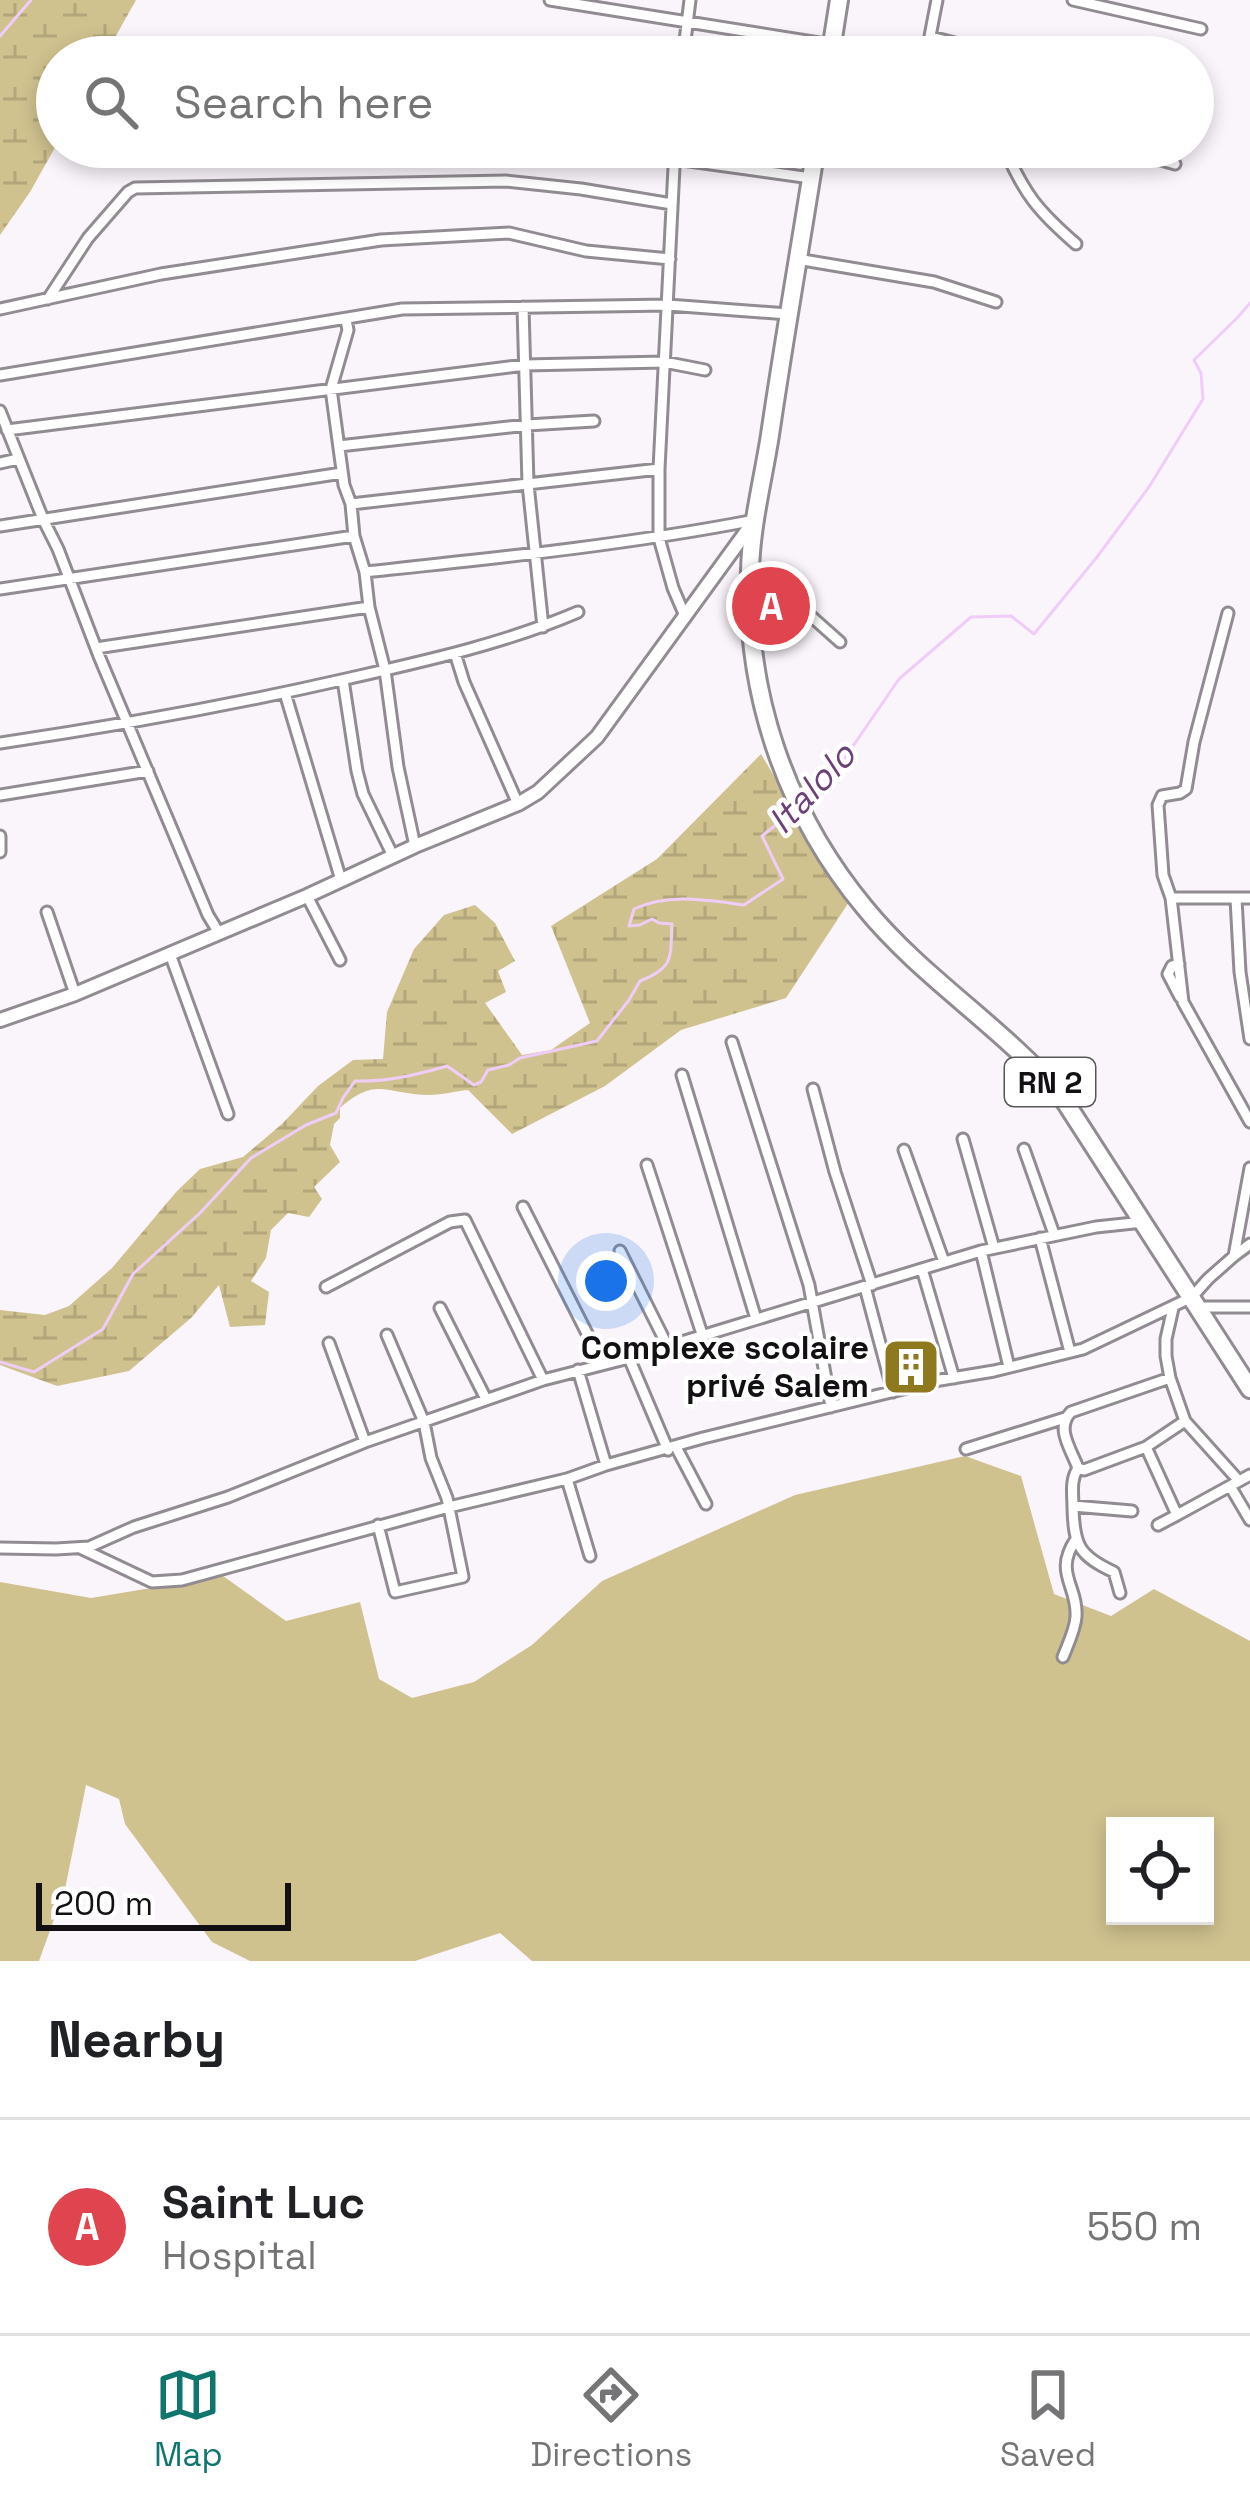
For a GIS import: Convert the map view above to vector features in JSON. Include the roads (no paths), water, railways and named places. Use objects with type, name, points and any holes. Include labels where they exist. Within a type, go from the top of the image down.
[{"type":"highway","points":[[833,36],[839,0]]},
{"type":"highway","name":"RN 2","points":[[813,168],[750,567],[750,641],[765,721],[800,807],[845,883],[886,932],[1024,1055],[1063,1097],[1250,1389]]},
{"type":"street","points":[[550,0],[759,36]]},
{"type":"street","points":[[685,36],[690,0]]},
{"type":"street","points":[[931,36],[938,0]]},
{"type":"street","points":[[1073,0],[1201,29]]},
{"type":"street","points":[[674,168],[659,538],[685,616]]},
{"type":"street","points":[[757,168],[811,178]]},
{"type":"street","points":[[1013,168],[1033,204],[1076,244]]},
{"type":"street","points":[[49,299],[88,238],[135,188],[506,181],[673,204]]},
{"type":"street","points":[[0,309],[161,274],[381,240],[509,233],[586,251],[670,259]]},
{"type":"street","points":[[797,259],[934,282],[996,302]]},
{"type":"street","points":[[0,375],[402,309],[668,305],[788,314]]},
{"type":"street","points":[[523,307],[528,484],[543,627]]},
{"type":"street","points":[[346,320],[348,330],[331,389],[342,473],[385,670],[415,846]]},
{"type":"street","points":[[7,430],[525,365],[664,362],[705,370]]},
{"type":"street","points":[[0,411],[95,648],[219,933]]},
{"type":"street","points":[[339,446],[526,424],[594,421]]},
{"type":"street","points":[[0,463],[18,459]]},
{"type":"street","points":[[351,504],[659,470]]},
{"type":"street","points":[[0,526],[342,473]]},
{"type":"street","points":[[365,572],[533,555],[755,520]]},
{"type":"street","points":[[0,1020],[170,954],[518,804],[557,776],[597,736],[755,520]]},
{"type":"street","points":[[0,589],[355,536]]},
{"type":"street","points":[[750,567],[840,642]]},
{"type":"street","points":[[95,648],[369,607]]},
{"type":"street","points":[[0,743],[128,724],[343,680],[455,653],[578,612]]},
{"type":"street","points":[[1228,613],[1186,789],[1158,800],[1163,875],[1171,898],[1183,1002],[1250,1122]]},
{"type":"street","points":[[455,653],[518,804]]},
{"type":"street","points":[[343,680],[357,771],[393,856]]},
{"type":"street","points":[[285,693],[341,880]]},
{"type":"street","points":[[0,794],[148,771]]},
{"type":"street","points":[[0,836],[0,852]]},
{"type":"street","points":[[308,896],[340,960]]},
{"type":"street","points":[[1171,898],[1250,898]]},
{"type":"street","points":[[1236,899],[1250,1039]]},
{"type":"street","points":[[46,912],[74,994]]},
{"type":"street","points":[[170,954],[229,1114]]},
{"type":"street","points":[[732,1042],[813,1302],[831,1407]]},
{"type":"street","points":[[682,1075],[756,1319]]},
{"type":"street","points":[[812,1089],[869,1286],[893,1392]]},
{"type":"street","points":[[963,1139],[994,1248]]},
{"type":"street","points":[[904,1150],[944,1262]]},
{"type":"street","points":[[1024,1150],[1054,1234]]},
{"type":"street","points":[[647,1165],[702,1334]]},
{"type":"street","points":[[1234,1256],[1250,1168]]},
{"type":"street","points":[[523,1207],[602,1363]]},
{"type":"street","points":[[326,1288],[450,1222],[465,1220],[543,1380]]},
{"type":"street","points":[[0,1548],[94,1545],[134,1526],[543,1380],[981,1251],[1054,1234],[1143,1222]]},
{"type":"street","points":[[1040,1238],[1070,1352]]},
{"type":"street","points":[[1195,1302],[1208,1279],[1250,1244]]},
{"type":"street","points":[[620,1251],[667,1345]]},
{"type":"street","points":[[981,1251],[1009,1367]]},
{"type":"street","points":[[922,1269],[953,1378]]},
{"type":"street","points":[[80,1548],[152,1582],[182,1580],[831,1407],[1083,1349],[1195,1302],[1250,1306]]},
{"type":"street","points":[[440,1308],[486,1399]]},
{"type":"street","points":[[1173,1308],[1166,1340],[1170,1378],[1185,1421],[1234,1484],[1250,1520]]},
{"type":"street","points":[[378,1525],[395,1592],[463,1577],[424,1422],[387,1335]]},
{"type":"street","points":[[329,1343],[365,1442]]},
{"type":"street","points":[[1227,1353],[1250,1369]]},
{"type":"street","points":[[629,1358],[672,1448],[706,1504]]},
{"type":"street","points":[[578,1370],[606,1465]]},
{"type":"street","points":[[966,1449],[1170,1378]]},
{"type":"street","points":[[1065,1418],[1062,1427],[1078,1468]]},
{"type":"street","points":[[1078,1468],[1089,1470],[1146,1447],[1185,1421]]},
{"type":"street","points":[[1146,1447],[1177,1515]]},
{"type":"street","points":[[1078,1468],[1072,1478],[1076,1539],[1092,1562],[1114,1571],[1120,1593]]},
{"type":"street","points":[[1158,1525],[1250,1474]]},
{"type":"street","points":[[567,1479],[590,1556]]},
{"type":"street","points":[[1073,1506],[1132,1511]]},
{"type":"street","points":[[1064,1657],[1076,1622],[1066,1554],[1076,1539]]},
{"type":"waterway","points":[[0,36],[31,0]]},
{"type":"waterway","name":"Italolo","points":[[805,801],[829,781],[899,679],[971,617],[1011,616],[1034,634],[1149,487],[1203,399],[1201,373],[1194,360],[1250,303]]},
{"type":"waterway","name":"Italolo","points":[[0,1362],[34,1372],[103,1329],[133,1274],[251,1158],[336,1113],[355,1081],[447,1066],[474,1085],[488,1070],[520,1058],[597,1041],[640,981],[668,960],[672,924],[652,919],[629,926],[634,909],[674,899],[744,905],[783,879],[762,836],[793,811]]},
{"type":"place","name":"Saint Luc","points":[[771,606]]},
{"type":"place","name":"Complexe scolaire privé Salem","points":[[911,1367]]}]
